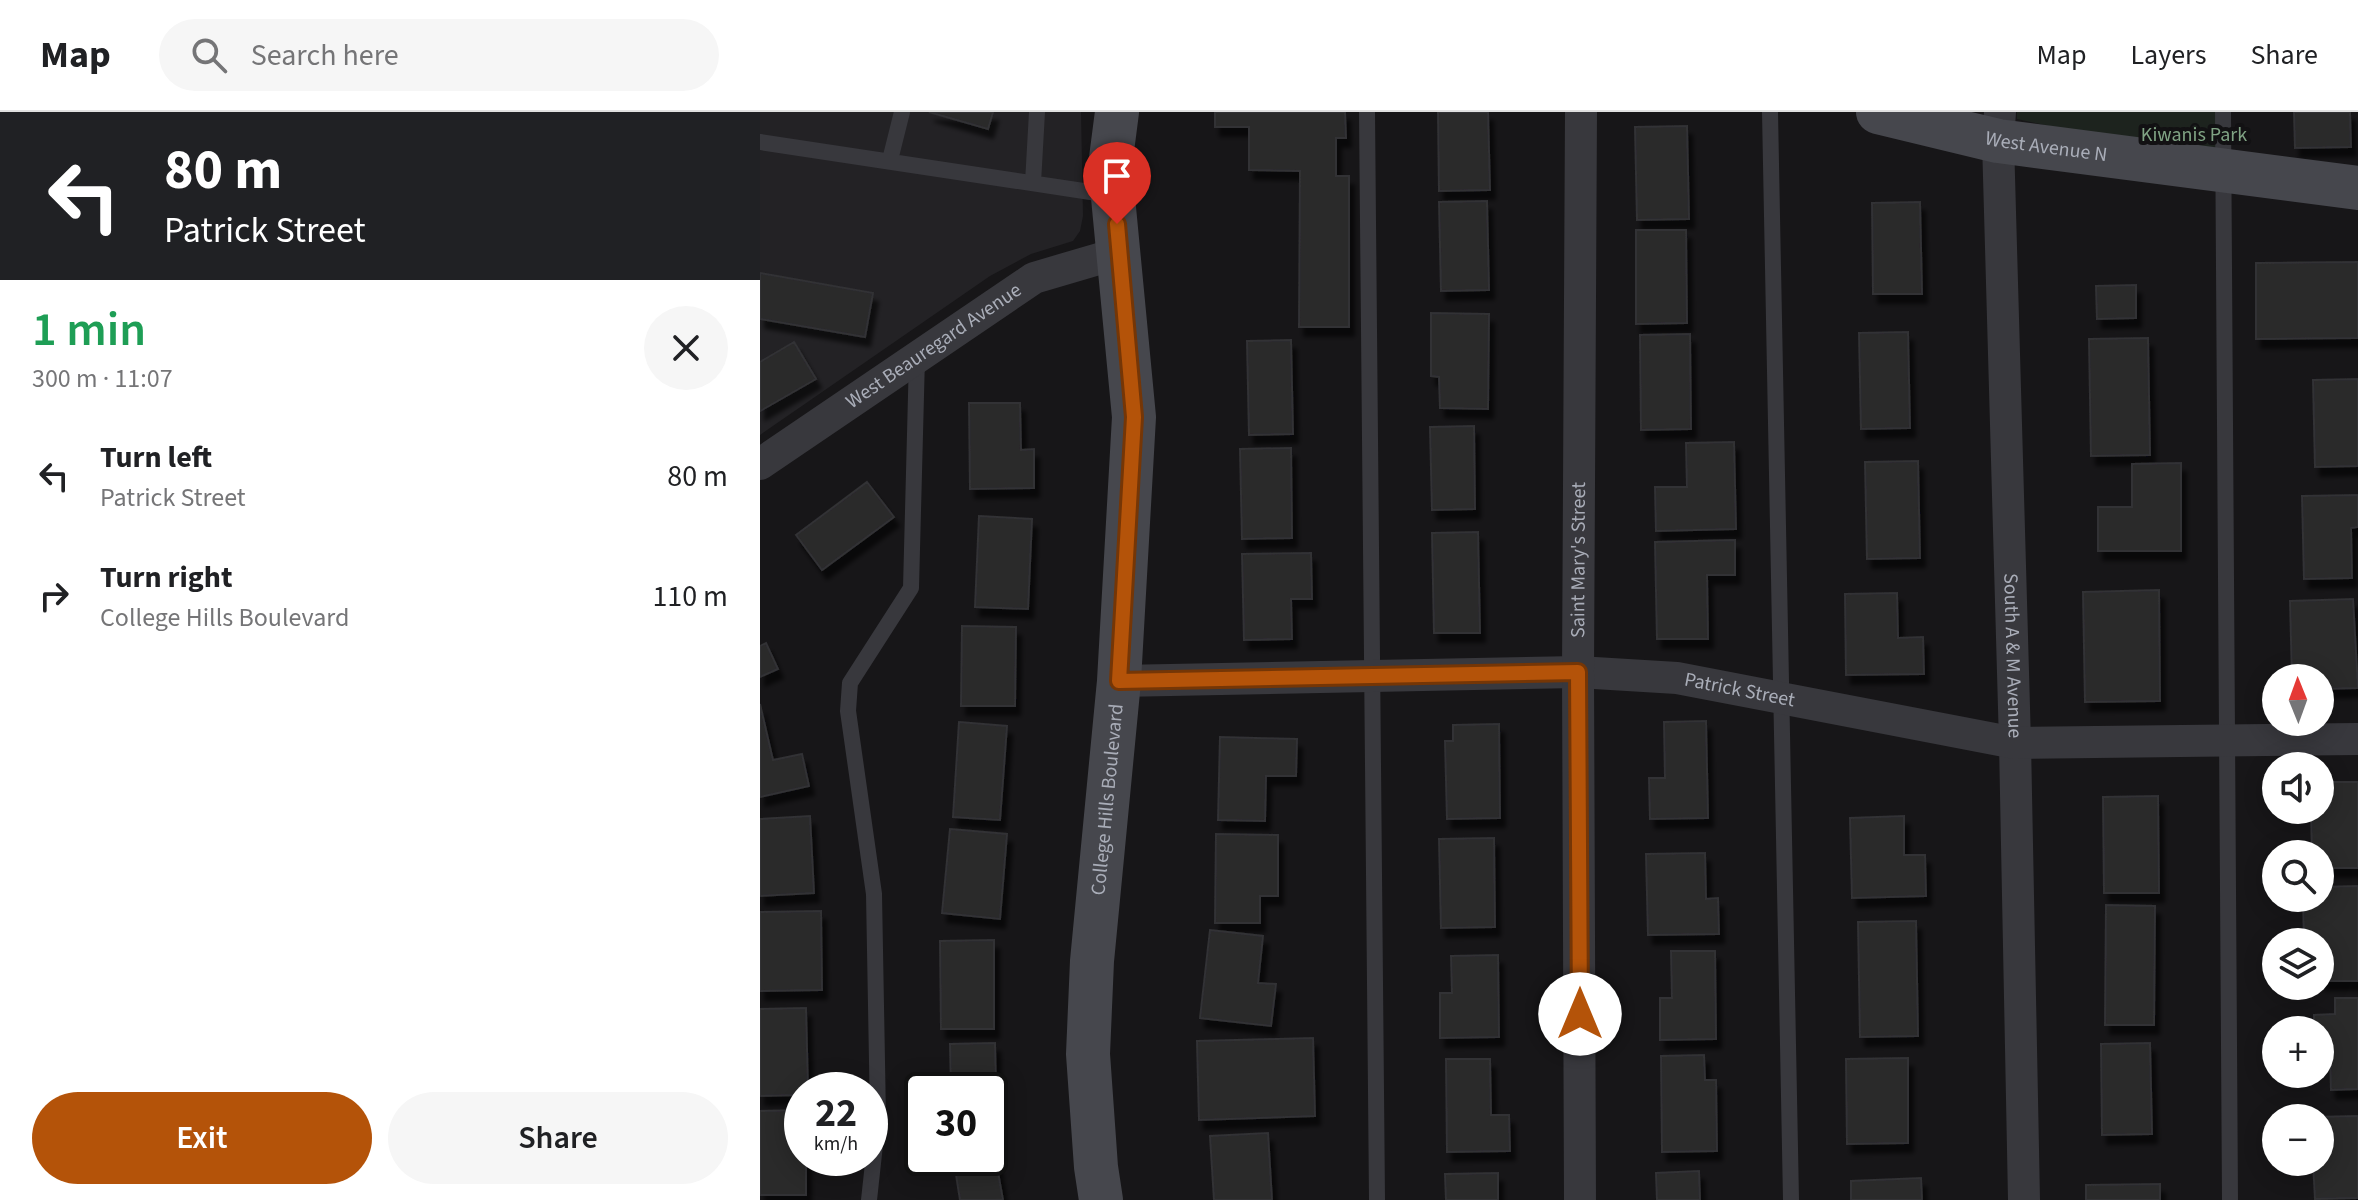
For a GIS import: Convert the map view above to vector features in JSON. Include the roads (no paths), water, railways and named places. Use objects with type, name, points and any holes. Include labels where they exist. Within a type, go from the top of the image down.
[{"type":"street","name":"College Hills Boulevard","points":[[1101,1200],[1088,1054],[1092,961],[1119,681],[1134,417],[1110,166],[1117,112]]},
{"type":"street","name":"Saint Mary's Street","points":[[1580,1200],[1578,672],[1581,112]]},
{"type":"street","name":"West Avenue N","points":[[1878,112],[1999,126],[2223,172],[2358,188]]},
{"type":"street","name":"South A & M Avenue","points":[[1999,126],[2024,1200]]},
{"type":"street","name":"West Beauregard Avenue","points":[[760,464],[1034,278],[1119,253]]},
{"type":"street","name":"Patrick Street","points":[[1119,681],[1578,672],[1677,678],[2015,743],[2358,739]]},
{"type":"lane","points":[[890,160],[902,112]]},
{"type":"lane","points":[[1033,183],[1037,112]]},
{"type":"lane","points":[[1367,112],[1377,1200]]},
{"type":"lane","points":[[1770,112],[1791,1200]]},
{"type":"lane","points":[[2223,112],[2230,1200]]},
{"type":"lane","points":[[760,142],[1114,195]]},
{"type":"lane","points":[[869,1200],[878,1117],[874,894],[848,711],[850,683],[911,588],[917,355]]},
{"type":"park label","name":"Kiwanis Park","points":[[2194,135]]}]
